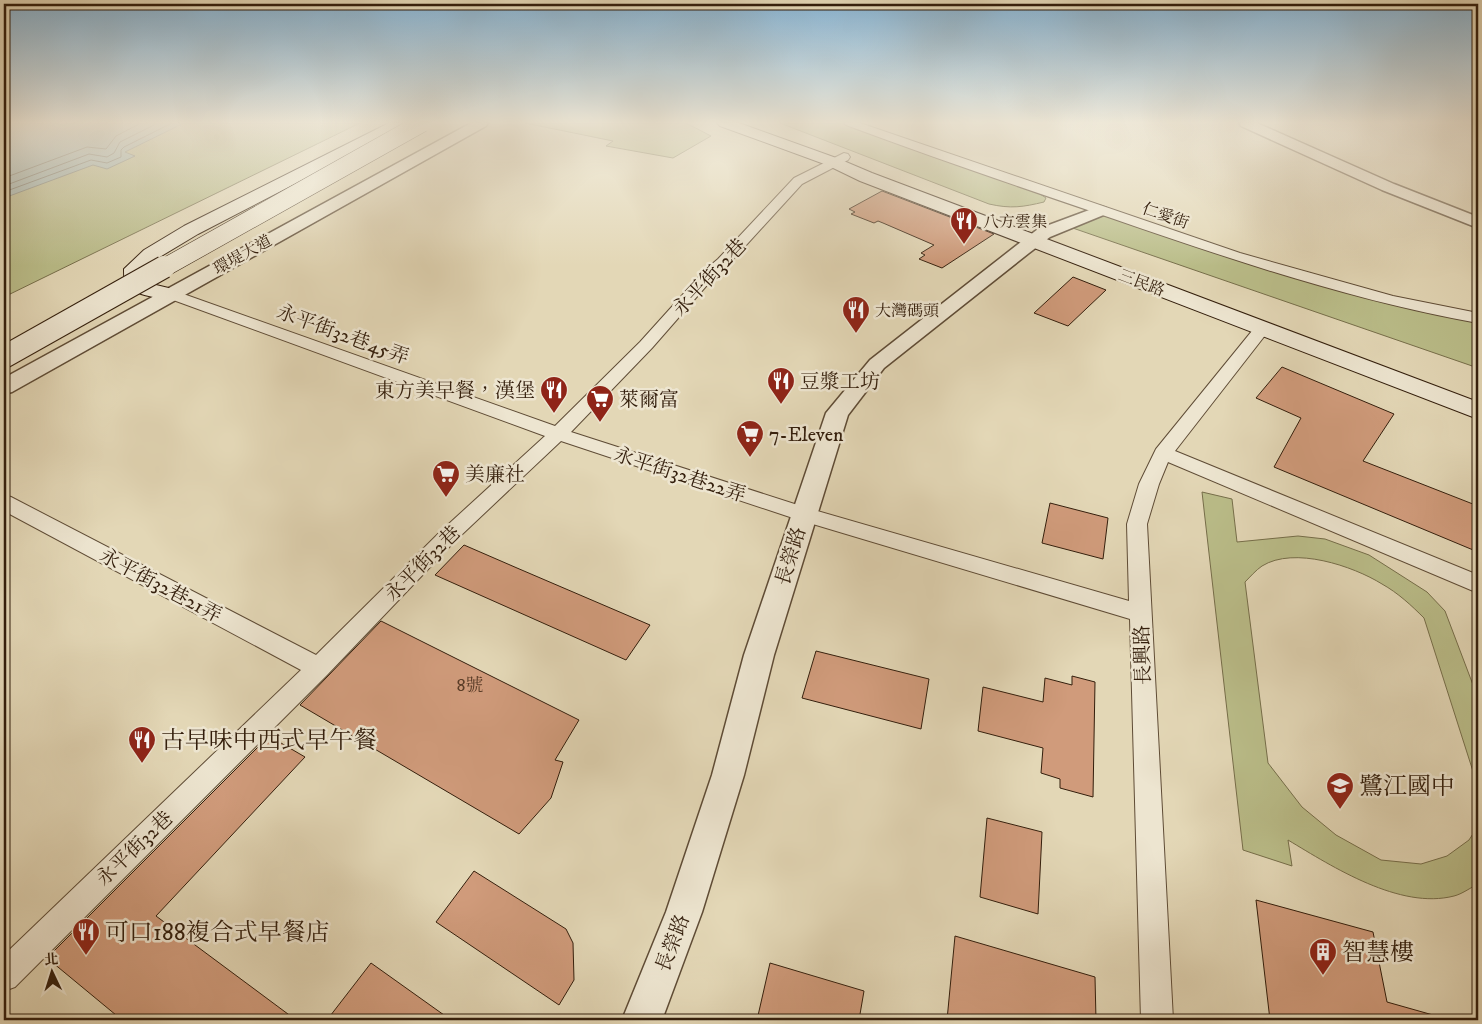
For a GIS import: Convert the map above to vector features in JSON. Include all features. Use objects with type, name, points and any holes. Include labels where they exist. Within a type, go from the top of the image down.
[{"type":"main road","points":[[170,294],[150,290],[135,283],[134,269],[151,254],[191,230],[307,171]]},
{"type":"main road","points":[[4,357],[337,171]]},
{"type":"main road","name":"三民路","points":[[856,171],[866,177],[1040,237],[1478,395]]},
{"type":"main road","name":"三民路","points":[[1040,237],[1262,329],[1478,411]]},
{"type":"street","name":"環堤大道","points":[[4,369],[369,171]]},
{"type":"street","name":"環堤大道","points":[[4,387],[394,171]]},
{"type":"street","name":"永平街32巷","points":[[4,976],[318,668],[448,536],[558,434],[646,345],[710,273],[723,262],[798,181],[817,171]]},
{"type":"street","name":"仁愛街","points":[[986,171],[1241,258],[1391,300],[1478,318]]},
{"type":"street","points":[[1352,171],[1478,223]]},
{"type":"street","name":"長榮路","points":[[642,1020],[684,912],[725,785],[758,655],[837,413],[877,364],[1040,237],[1100,211]]},
{"type":"street","name":"永平街32巷45弄","points":[[170,294],[558,434]]},
{"type":"street","name":"長興路","points":[[1158,1020],[1137,524],[1149,484],[1163,453],[1262,329]]},
{"type":"street","name":"永平街32巷22弄","points":[[558,434],[803,514],[1140,613]]},
{"type":"street","points":[[1163,453],[1478,584]]},
{"type":"street","name":"永平街32巷21弄","points":[[4,502],[318,668]]},
{"type":"green space","points":[[4,171],[262,171],[4,297]]},
{"type":"green space","points":[[903,171],[977,171],[1037,192],[1046,198],[1044,202],[1023,206],[1011,207],[989,204]]},
{"type":"green space","points":[[1100,211],[1386,302],[1478,322],[1478,368],[1064,225]]},
{"type":"green space","points":[[1202,492],[1232,499],[1237,542],[1298,536],[1325,539],[1369,555],[1427,592],[1445,611],[1478,698],[1478,787],[1424,618],[1399,595],[1370,577],[1356,571],[1340,565],[1306,558],[1275,560],[1262,566],[1245,582],[1268,763],[1302,807],[1336,835],[1381,860],[1421,864],[1447,856],[1469,840],[1478,826],[1478,884],[1454,896],[1433,899],[1412,897],[1390,892],[1346,873],[1288,840],[1292,866],[1243,850]]},
{"type":"water","points":[[4,171],[77,171],[4,198]]},
{"type":"building","points":[[882,191],[994,234],[942,268],[919,259],[925,255],[921,253],[934,245],[878,221],[874,223],[851,214],[855,212],[849,209]]},
{"type":"building","points":[[1073,277],[1106,290],[1068,326],[1034,313]]},
{"type":"building","points":[[1282,367],[1394,414],[1363,461],[1478,506],[1478,552],[1274,467],[1301,418],[1256,398]]},
{"type":"building","points":[[1050,503],[1108,518],[1103,559],[1042,543]]},
{"type":"building","points":[[464,545],[650,625],[626,660],[435,575]]},
{"type":"building","points":[[381,621],[579,720],[555,760],[563,762],[551,798],[519,834],[300,705]]},
{"type":"building","points":[[816,651],[929,679],[921,729],[802,698]]},
{"type":"building","points":[[1072,676],[1095,682],[1093,797],[1060,788],[1060,779],[1041,773],[1043,748],[978,731],[983,687],[1043,702],[1045,678],[1072,685]]},
{"type":"building","points":[[269,736],[305,757],[156,916],[296,1020],[122,1020],[47,958]]},
{"type":"building","points":[[987,818],[1042,832],[1038,914],[980,897]]},
{"type":"building","points":[[474,871],[566,929],[573,943],[574,980],[559,1005],[436,922]]},
{"type":"building","name":"智慧樓","points":[[1256,900],[1373,932],[1387,1002],[1433,1015],[1432,1020],[1270,1020]]},
{"type":"building","points":[[955,936],[1095,977],[1096,1020],[947,1020]]},
{"type":"building","points":[[371,963],[451,1020],[327,1020]]},
{"type":"building","points":[[770,963],[864,991],[859,1020],[757,1020]]},
{"type":"place","name":"八方雲集","points":[[964,245]]},
{"type":"place","name":"大灣碼頭","points":[[856,334]]},
{"type":"place","name":"豆漿工坊","points":[[781,405]]},
{"type":"place","name":"東方美早餐，漢堡","points":[[554,414]]},
{"type":"place","name":"萊爾富","points":[[600,423]]},
{"type":"place","name":"7-Eleven","points":[[750,458]]},
{"type":"place","name":"美廉社","points":[[446,498]]},
{"type":"place","name":"古早味中西式早午餐","points":[[142,764]]},
{"type":"place","name":"鷺江國中","points":[[1340,810]]},
{"type":"place","name":"可口188複合式早餐店","points":[[86,956]]},
{"type":"place","name":"智慧樓","points":[[1323,976]]}]
